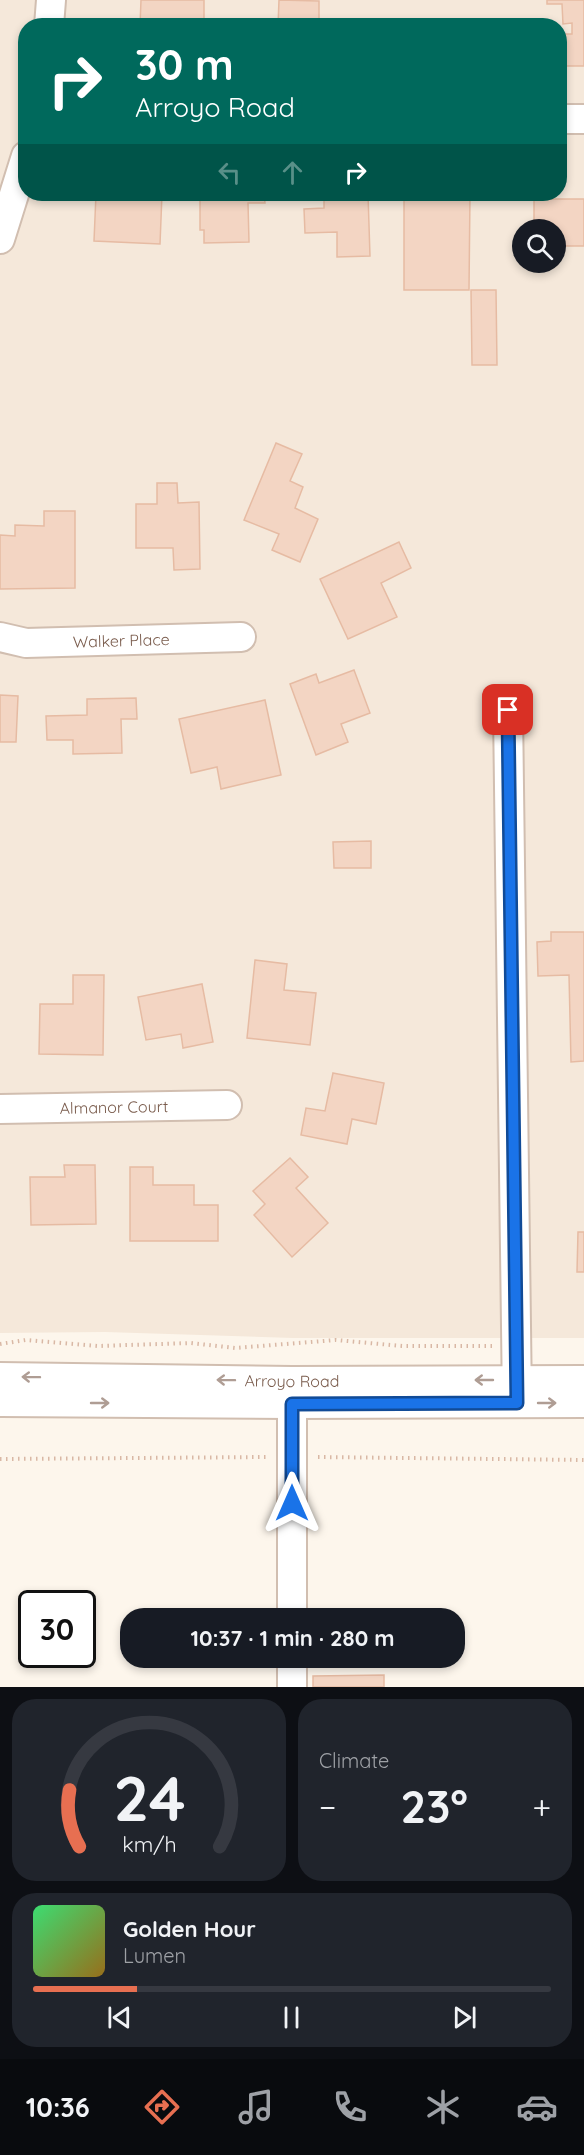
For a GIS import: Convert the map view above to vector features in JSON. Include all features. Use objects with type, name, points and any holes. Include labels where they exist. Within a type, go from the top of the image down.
[{"type":"street","points":[[50,18],[51,0]]},
{"type":"street","points":[[567,119],[584,118]]},
{"type":"street","points":[[0,239],[18,182]]},
{"type":"street","name":"Walker Place","points":[[0,637],[26,643],[241,637]]},
{"type":"street","points":[[508,710],[517,1392]]},
{"type":"street","name":"Almanor Court","points":[[0,1109],[227,1105]]},
{"type":"street","name":"Arroyo Road","points":[[0,1377],[292,1393]]},
{"type":"street","name":"Arroyo Road","points":[[517,1392],[584,1380]]},
{"type":"street","name":"Arroyo Road","points":[[0,1402],[292,1393],[517,1392],[584,1403]]},
{"type":"street","points":[[292,1393],[292,1608]]},
{"type":"street","points":[[291,1687],[292,1668]]},
{"type":"path","points":[[0,1344],[26,1340],[98,1346],[191,1342],[235,1348],[336,1340],[402,1346],[517,1346]]},
{"type":"shaded area","points":[[0,0],[584,0],[584,1338],[293,1338],[105,1332],[0,1333]]},
{"type":"building","points":[[141,0],[204,0],[204,18],[140,18]]},
{"type":"building","points":[[279,0],[319,1],[319,18],[278,18]]},
{"type":"building","points":[[547,0],[584,0],[584,66],[567,66],[567,34],[572,34],[572,23],[567,24],[567,18],[563,18],[562,4],[547,4]]},
{"type":"building","points":[[584,199],[584,246],[566,246],[566,219],[534,219],[534,201]]},
{"type":"building","points":[[96,201],[162,201],[160,244],[94,241]]},
{"type":"building","points":[[200,201],[265,201],[265,203],[248,203],[249,242],[204,243],[204,230],[200,230]]},
{"type":"building","points":[[324,201],[368,201],[370,256],[337,257],[337,232],[305,233],[304,209],[324,208]]},
{"type":"building","points":[[404,201],[470,201],[469,290],[404,290]]},
{"type":"building","points":[[471,290],[496,290],[497,365],[472,365]]},
{"type":"building","points":[[276,443],[302,454],[290,481],[303,487],[295,508],[318,519],[300,562],[272,550],[279,534],[244,520]]},
{"type":"building","points":[[157,483],[177,483],[178,503],[199,502],[200,569],[174,570],[173,548],[136,548],[136,504],[157,504]]},
{"type":"building","points":[[44,511],[75,511],[75,588],[0,589],[0,535],[15,536],[15,525],[44,526]]},
{"type":"building","points":[[399,542],[411,568],[381,583],[397,617],[348,639],[320,579]]},
{"type":"building","points":[[354,670],[370,713],[341,724],[348,742],[316,755],[290,684],[316,674],[319,683]]},
{"type":"building","points":[[0,695],[18,696],[16,742],[0,742]]},
{"type":"building","points":[[136,698],[137,719],[121,719],[122,753],[73,754],[73,740],[47,740],[46,716],[87,715],[87,699]]},
{"type":"building","points":[[265,700],[281,775],[221,789],[217,767],[191,773],[179,719]]},
{"type":"building","points":[[371,841],[371,868],[334,868],[333,842]]},
{"type":"building","points":[[551,932],[584,932],[584,1061],[571,1062],[569,975],[538,976],[537,942],[551,941]]},
{"type":"building","points":[[255,960],[287,964],[284,990],[316,993],[310,1045],[247,1038]]},
{"type":"building","points":[[73,975],[104,975],[103,1055],[39,1054],[40,1004],[73,1004]]},
{"type":"building","points":[[202,984],[213,1042],[183,1048],[181,1034],[146,1040],[138,997]]},
{"type":"building","points":[[333,1073],[384,1083],[376,1124],[352,1119],[347,1144],[301,1135],[306,1108],[325,1111]]},
{"type":"building","points":[[290,1158],[308,1177],[296,1188],[328,1223],[292,1257],[254,1215],[265,1204],[253,1191]]},
{"type":"building","points":[[64,1165],[95,1165],[96,1224],[31,1225],[30,1177],[65,1177]]},
{"type":"building","points":[[130,1167],[153,1167],[153,1185],[194,1185],[194,1205],[218,1205],[218,1241],[130,1241]]},
{"type":"building","points":[[578,1232],[584,1232],[584,1272],[577,1272]]},
{"type":"building","points":[[384,1675],[384,1687],[313,1687],[313,1676]]},
{"type":"route","points":[[292,1503],[292,1404],[517,1403],[508,710]]}]
